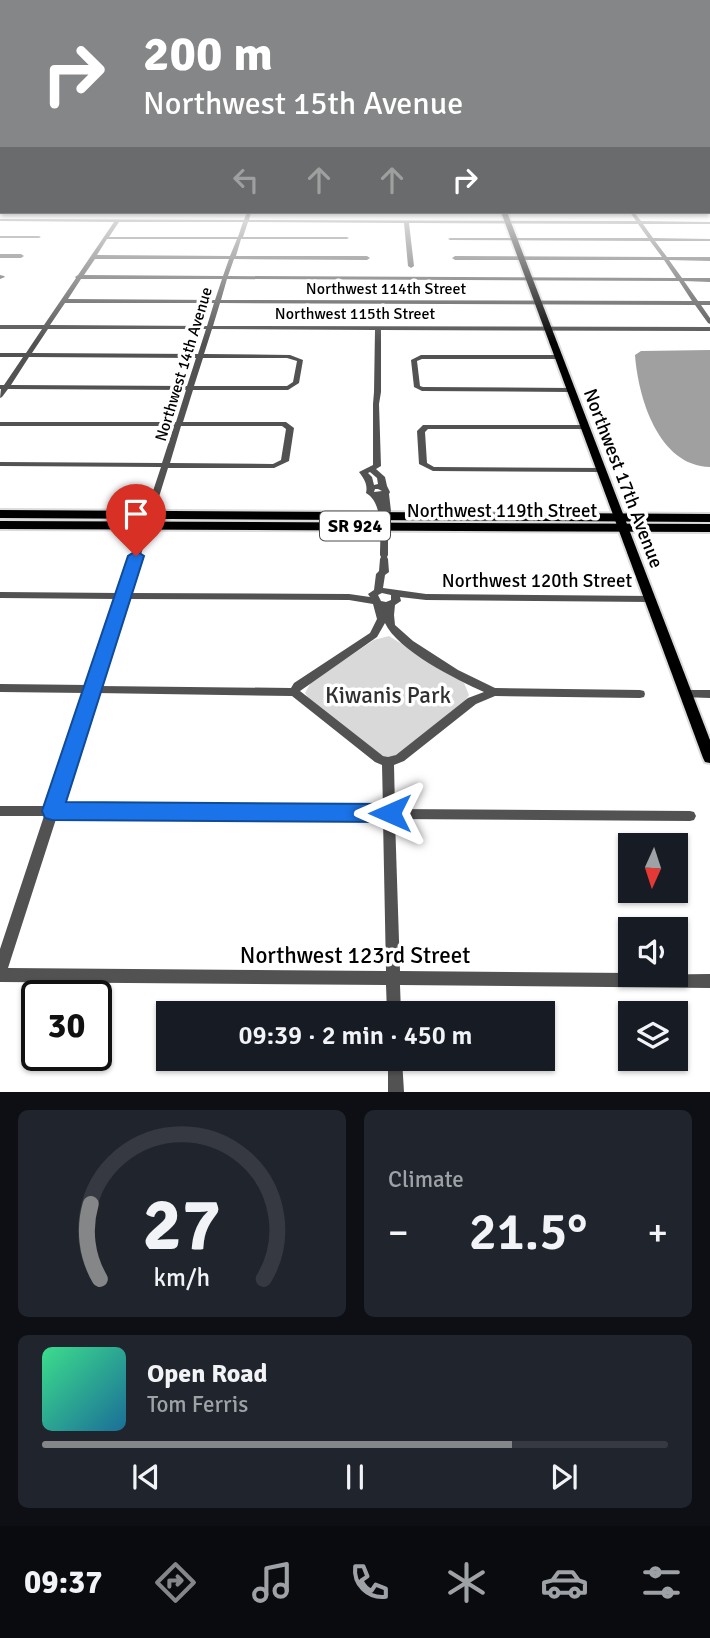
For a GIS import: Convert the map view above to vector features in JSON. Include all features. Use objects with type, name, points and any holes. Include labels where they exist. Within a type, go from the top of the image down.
[{"type":"highway","name":"Northwest 119th Street","points":[[0,514],[149,520],[623,523],[710,528]]},
{"type":"highway","name":"Northwest 119th Street","points":[[623,523],[710,518]]},
{"type":"highway","name":"Northwest 119th Street","points":[[0,525],[149,520]]},
{"type":"main road","name":"Northwest 17th Avenue","points":[[514,241],[710,758]]},
{"type":"street","points":[[0,396],[3,387],[104,241]]},
{"type":"street","name":"Northwest 14th Avenue","points":[[0,973],[238,241]]},
{"type":"street","points":[[408,241],[411,266]]},
{"type":"street","points":[[652,241],[710,322]]},
{"type":"street","points":[[0,256],[21,256]]},
{"type":"street","points":[[93,257],[366,258]]},
{"type":"street","points":[[455,258],[710,259]]},
{"type":"street","points":[[78,278],[710,280]]},
{"type":"street","name":"Northwest 114th Street","points":[[63,301],[710,303]]},
{"type":"street","name":"Northwest 115th Street","points":[[0,327],[710,328]]},
{"type":"street","points":[[378,327],[376,370],[380,398],[376,404],[373,491],[384,521]]},
{"type":"street","points":[[0,355],[294,356],[300,360],[296,383],[292,387],[3,387]]},
{"type":"street","points":[[557,357],[421,357],[414,360],[417,387],[570,390]]},
{"type":"street","points":[[0,424],[277,424],[290,428],[285,461],[274,466],[0,464]]},
{"type":"street","points":[[584,427],[431,427],[421,431],[423,464],[433,469],[601,470]]},
{"type":"street","points":[[294,692],[374,635],[382,622],[382,611],[376,597],[384,572],[384,521],[387,511],[384,490],[373,473]]},
{"type":"street","points":[[373,491],[384,490]]},
{"type":"street","points":[[384,572],[387,574],[393,597],[390,622],[400,636],[468,683],[494,692],[640,694]]},
{"type":"street","name":"Northwest 120th Street","points":[[0,595],[650,598]]},
{"type":"street","name":"Northwest 120th Street","points":[[376,597],[393,597]]},
{"type":"street","points":[[374,635],[400,636]]},
{"type":"street","points":[[468,683],[472,701]]},
{"type":"street","points":[[0,688],[294,692],[379,759],[388,761],[400,758],[472,701],[494,692]]},
{"type":"street","points":[[685,694],[710,694]]},
{"type":"street","points":[[388,761],[394,1001]]},
{"type":"street","points":[[0,811],[690,816]]},
{"type":"street","name":"Northwest 123rd Street","points":[[0,973],[710,981]]},
{"type":"street","points":[[395,1071],[396,1092]]},
{"type":"green space","name":"Kiwanis Park","points":[[389,636],[464,683],[469,695],[396,756],[389,758],[381,755],[310,700],[305,693],[311,682],[374,640]]},
{"type":"shaded area","points":[[710,350],[710,467],[692,464],[677,455],[664,442],[646,409],[635,355],[641,351]]},
{"type":"route","points":[[136,556],[52,811],[390,813]]}]
